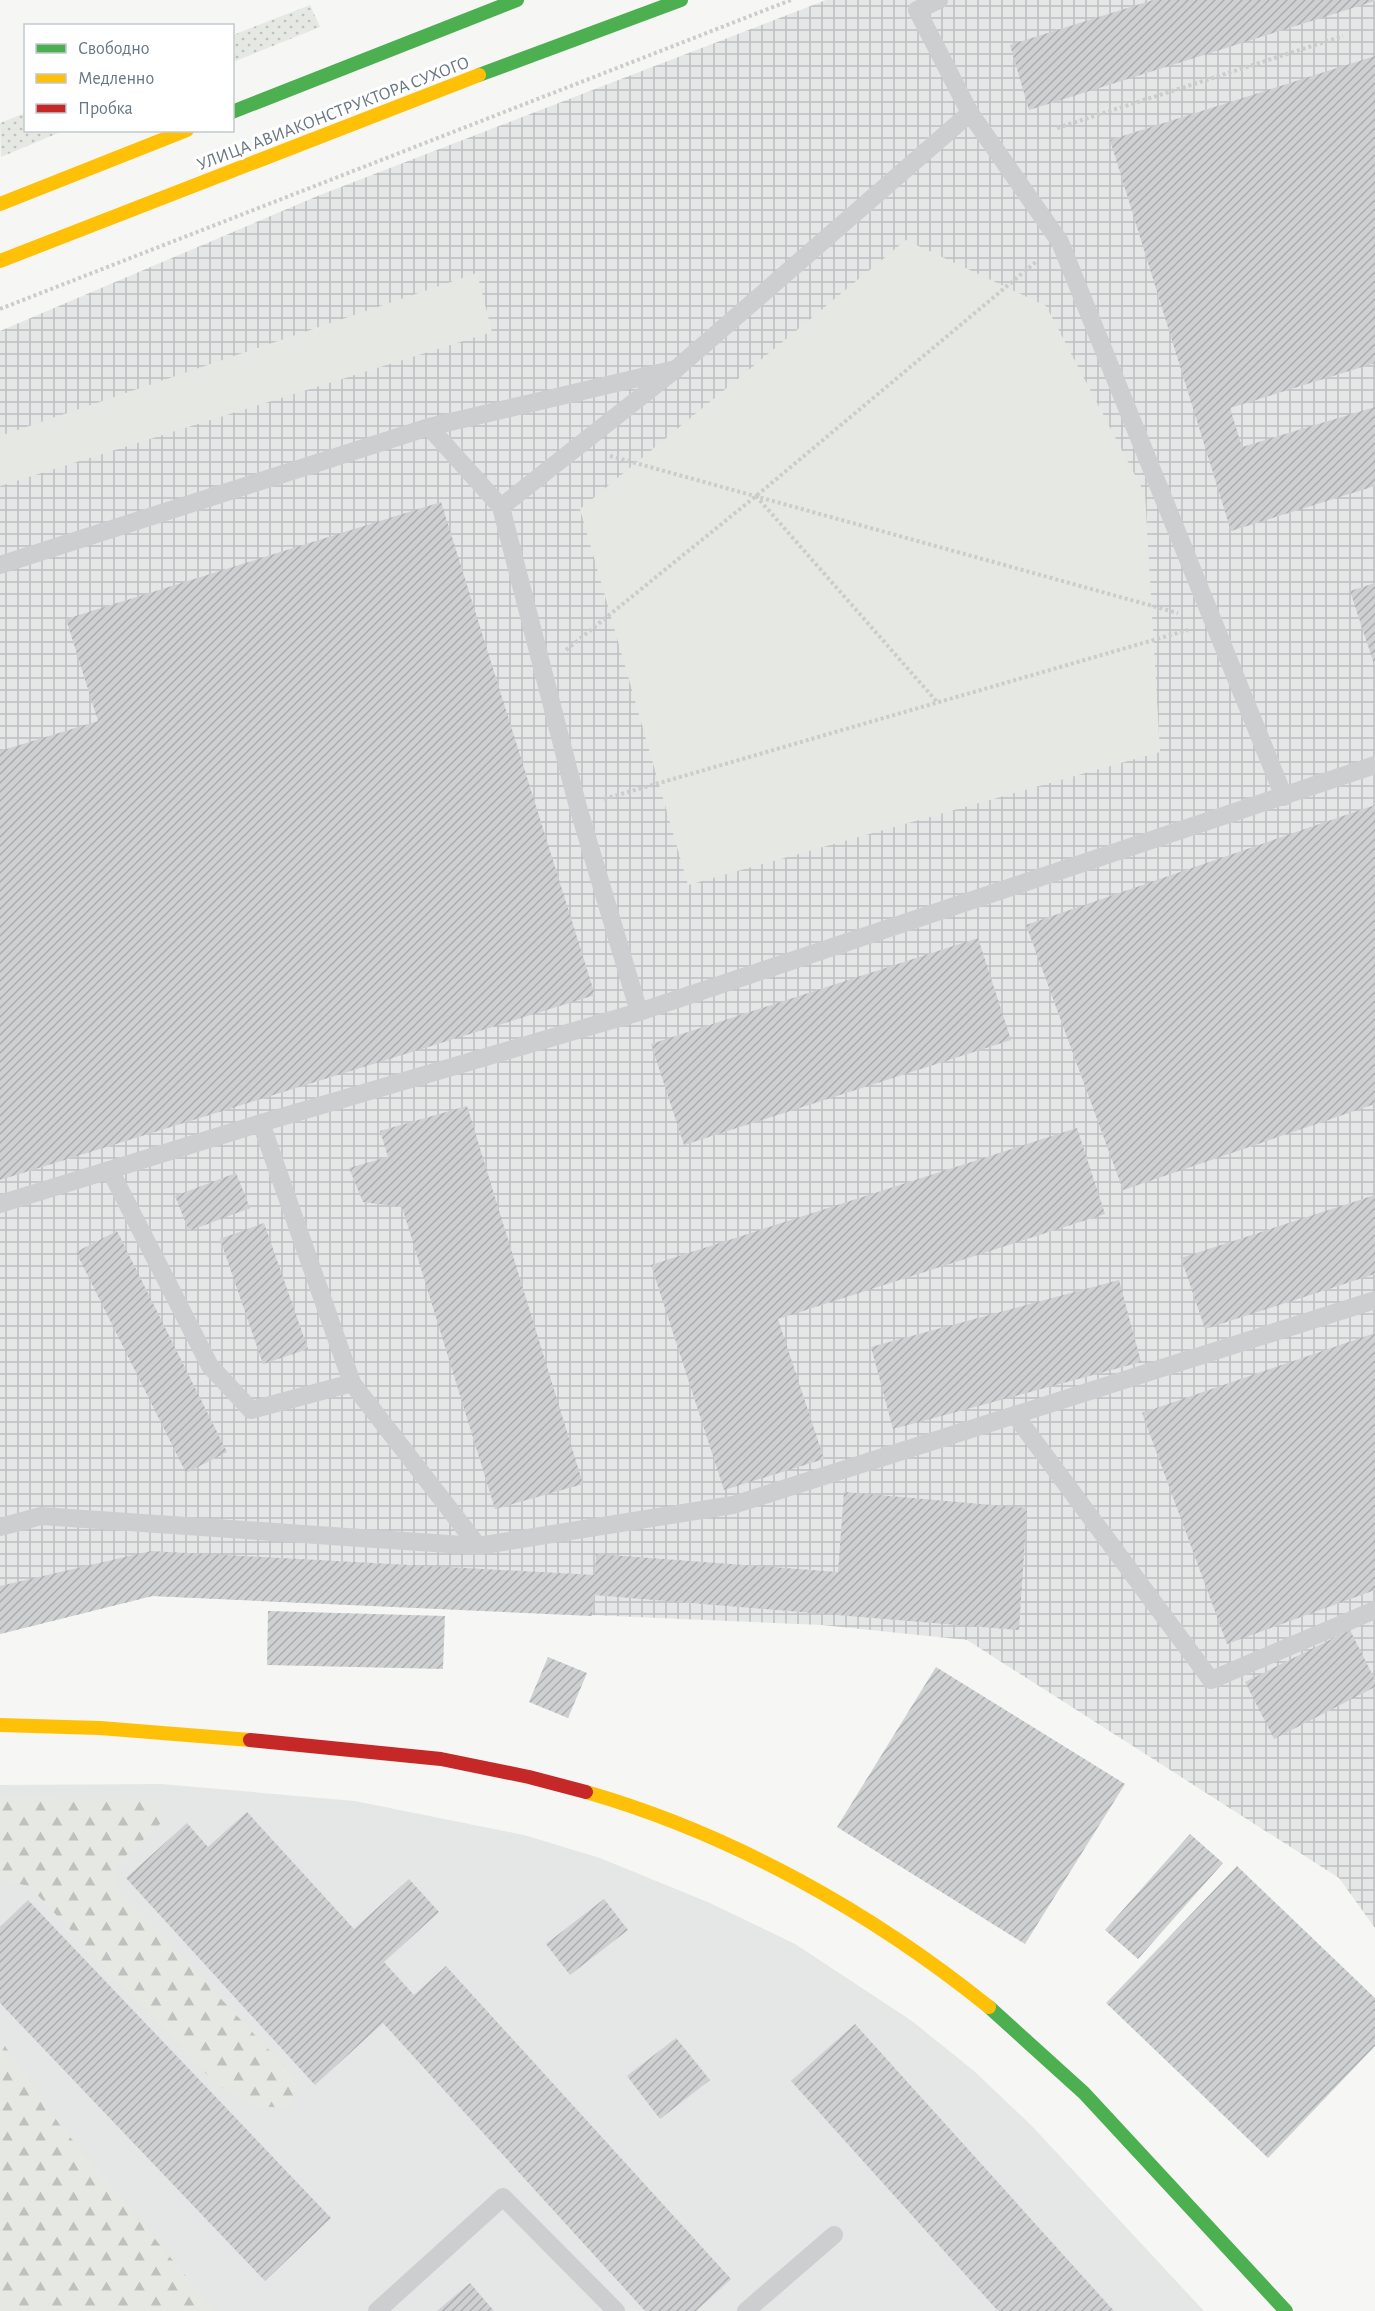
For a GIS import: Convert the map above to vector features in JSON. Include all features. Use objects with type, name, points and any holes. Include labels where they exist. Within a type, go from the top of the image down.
[{"type":"street","name":"УЛИЦА АВИАКОНСТРУКТОРА СУХОГО","points":[[234,111],[517,0]]},
{"type":"street","name":"УЛИЦА АВИАКОНСТРУКТОРА СУХОГО","points":[[0,261],[413,100],[681,0]]},
{"type":"street","name":"УЛИЦА АВИАКОНСТРУКТОРА СУХОГО","points":[[0,204],[182,132]]},
{"type":"street","points":[[0,1725],[159,1731],[464,1762],[527,1776],[613,1801],[701,1836],[820,1891],[871,1921],[952,1977],[1025,2038],[1082,2092],[1286,2311]]},
{"type":"lane","points":[[939,0],[917,10],[970,113],[1060,242],[1284,797]]},
{"type":"lane","points":[[501,507],[676,369],[970,113]]},
{"type":"lane","points":[[0,565],[429,427],[676,369]]},
{"type":"lane","points":[[429,427],[501,507],[578,807],[639,1012]]},
{"type":"lane","points":[[0,1204],[261,1123],[639,1012],[1375,765]]},
{"type":"lane","points":[[261,1123],[352,1383],[478,1546]]},
{"type":"lane","points":[[110,1170],[210,1366],[251,1410],[352,1383]]},
{"type":"lane","points":[[0,1527],[41,1516],[478,1546],[733,1505],[1375,1300]]},
{"type":"lane","points":[[1015,1415],[1210,1680],[1375,1610]]},
{"type":"lane","points":[[377,2311],[503,2197],[616,2311]]},
{"type":"lane","points":[[746,2311],[834,2235]]},
{"type":"path","points":[[0,309],[791,0]]},
{"type":"path","points":[[1057,128],[1343,36]]},
{"type":"path","points":[[543,669],[756,496],[1060,242]]},
{"type":"path","points":[[578,447],[1214,623]]},
{"type":"path","points":[[756,496],[938,703]]},
{"type":"path","points":[[578,807],[1214,623]]},
{"type":"shaded area","points":[[826,0],[1375,0],[1375,1928],[1339,1878],[967,1640],[822,1625],[153,1596],[0,1634],[0,331],[320,195]]},
{"type":"shaded area","points":[[161,1784],[355,1801],[524,1835],[600,1858],[710,1903],[795,1944],[912,2021],[974,2071],[1031,2125],[1204,2311],[0,2311],[0,1785]]},
{"type":"green space","points":[[310,5],[320,27],[234,62],[234,35]]},
{"type":"green space","points":[[24,113],[24,132],[61,132],[1,157],[0,123]]},
{"type":"green space","points":[[906,240],[1046,306],[1145,494],[1160,752],[688,885],[580,509]]},
{"type":"green space","points":[[477,273],[492,332],[0,486],[0,436]]},
{"type":"green space","points":[[0,1797],[158,1801],[161,1823],[115,1866],[118,1889],[298,2081],[289,2108],[256,2106],[216,2084],[29,1886],[0,1880]]},
{"type":"green space","points":[[0,2039],[60,2125],[215,2311],[0,2311]]},
{"type":"building","points":[[1153,0],[1375,1],[1029,110],[1010,45]]},
{"type":"building","points":[[1375,56],[1375,363],[1230,408],[1242,447],[1375,407],[1375,486],[1231,531],[1110,140]]},
{"type":"building","points":[[441,502],[595,995],[0,1180],[0,751],[98,721],[66,619]]},
{"type":"building","points":[[1375,583],[1375,667],[1350,591]]},
{"type":"building","points":[[1375,805],[1375,1104],[1123,1190],[1026,925]]},
{"type":"building","points":[[978,938],[1011,1040],[684,1145],[651,1044]]},
{"type":"building","points":[[467,1106],[583,1484],[495,1509],[402,1207],[363,1202],[349,1168],[388,1157],[380,1131]]},
{"type":"building","points":[[1077,1128],[1105,1214],[778,1319],[824,1459],[724,1490],[651,1265]]},
{"type":"building","points":[[236,1173],[250,1208],[189,1231],[175,1196]]},
{"type":"building","points":[[1375,1195],[1375,1274],[1205,1329],[1181,1258]]},
{"type":"building","points":[[264,1223],[308,1349],[263,1364],[220,1239]]},
{"type":"building","points":[[117,1231],[227,1452],[186,1473],[76,1252]]},
{"type":"building","points":[[1119,1280],[1141,1362],[893,1429],[871,1347]]},
{"type":"building","points":[[1375,1333],[1375,1590],[1227,1644],[1142,1413]]},
{"type":"building","points":[[844,1492],[1027,1508],[1019,1630],[594,1595],[592,1616],[152,1596],[0,1634],[0,1586],[151,1551],[595,1575],[596,1554],[838,1572]]},
{"type":"building","points":[[268,1611],[445,1616],[443,1669],[267,1665]]},
{"type":"building","points":[[1350,1630],[1375,1680],[1375,1687],[1274,1739],[1245,1682]]},
{"type":"building","points":[[548,1657],[587,1673],[568,1718],[529,1702]]},
{"type":"building","points":[[936,1667],[1125,1784],[1025,1944],[837,1827]]},
{"type":"building","points":[[247,1812],[354,1929],[409,1879],[439,1912],[384,1962],[414,1995],[446,1966],[731,2279],[696,2311],[645,2311],[383,2023],[315,2085],[126,1878],[187,1823],[208,1847]]},
{"type":"building","points":[[1190,1834],[1223,1863],[1138,1959],[1105,1930]]},
{"type":"building","points":[[1237,1866],[1375,1998],[1375,2046],[1268,2158],[1106,2003]]},
{"type":"building","points":[[604,1899],[628,1930],[570,1975],[546,1944]]},
{"type":"building","points":[[28,1900],[331,2218],[265,2281],[0,2003],[0,1927]]},
{"type":"building","points":[[855,2024],[1114,2311],[998,2311],[791,2081]]},
{"type":"building","points":[[676,2038],[710,2080],[660,2119],[627,2076]]},
{"type":"building","points":[[470,2283],[494,2311],[437,2311]]},
{"type":"traffic: fast","points":[[234,111],[517,0]]},
{"type":"traffic: fast","points":[[479,75],[681,0]]},
{"type":"traffic: fast","points":[[989,2007],[1084,2093],[1286,2311]]},
{"type":"traffic: slow","points":[[0,261],[479,75]]},
{"type":"traffic: slow","points":[[0,204],[182,132]]},
{"type":"traffic: slow","points":[[0,1725],[100,1728],[250,1740]]},
{"type":"traffic: slow","points":[[586,1792],[640,1809],[694,1830],[747,1853],[798,1880],[897,1939],[989,2007]]},
{"type":"traffic: jam","points":[[250,1740],[441,1759],[529,1777],[586,1792]]}]
